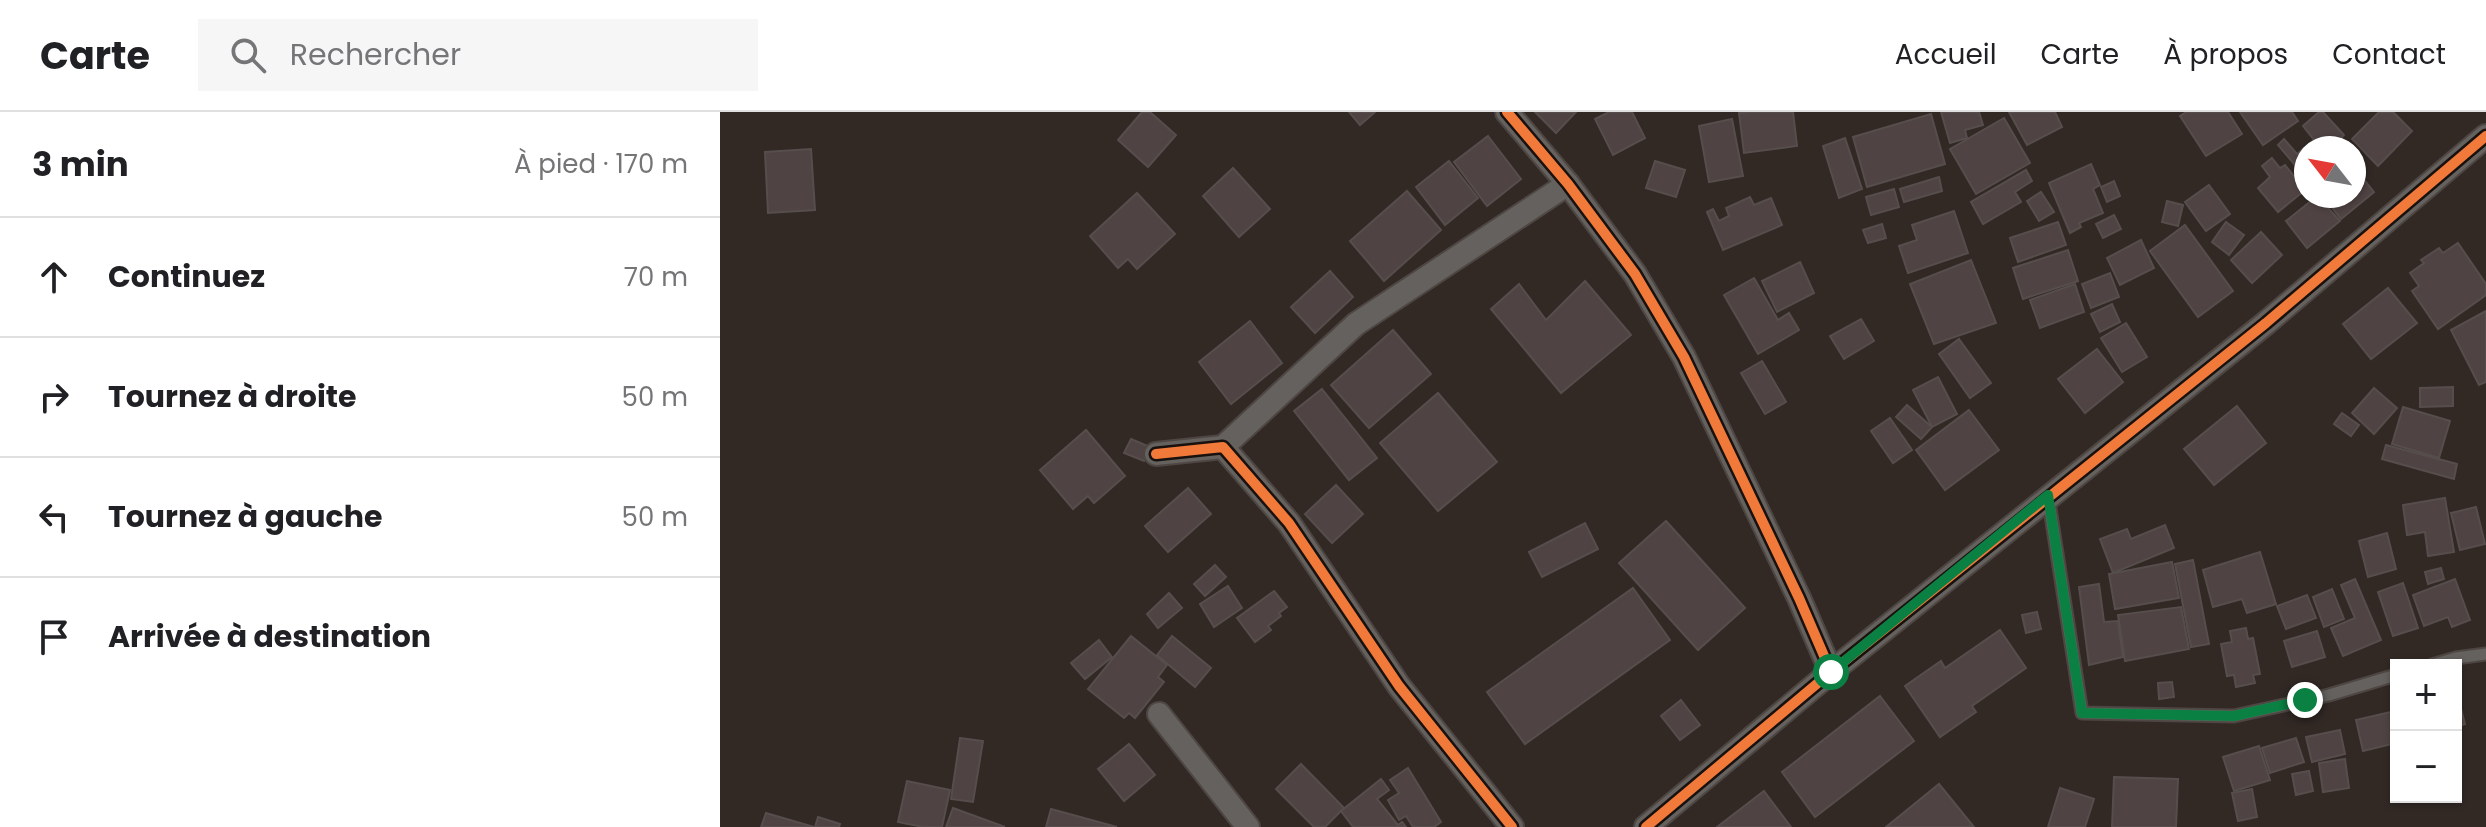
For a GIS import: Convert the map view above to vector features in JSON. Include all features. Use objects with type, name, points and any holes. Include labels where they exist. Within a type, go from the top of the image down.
[{"type":"street","points":[[1507,112],[1568,184],[1635,274],[1684,357],[1831,672]]},
{"type":"street","points":[[1646,827],[2048,495],[2266,323],[2486,136]]},
{"type":"street","points":[[1156,454],[1223,447],[1356,324],[1568,184]]},
{"type":"street","points":[[1223,447],[1289,523],[1399,686],[1512,827]]},
{"type":"street","points":[[1159,714],[1248,827]]},
{"type":"lane","points":[[2048,495],[2082,713],[2234,716],[2329,695],[2390,677]]},
{"type":"lane","points":[[2453,659],[2486,654]]},
{"type":"building","points":[[1142,112],[1150,112],[1176,135],[1148,167],[1118,140]]},
{"type":"building","points":[[1349,112],[1375,112],[1360,125]]},
{"type":"building","points":[[1535,112],[1576,112],[1556,133]]},
{"type":"building","points":[[1609,112],[1632,112],[1645,138],[1613,155],[1595,119]]},
{"type":"building","points":[[1793,112],[1797,146],[1744,153],[1739,113]]},
{"type":"building","points":[[1941,112],[1979,112],[1983,125],[1965,130],[1967,138],[1950,143]]},
{"type":"building","points":[[2009,112],[2055,112],[2062,127],[2027,145]]},
{"type":"building","points":[[2186,112],[2228,112],[2242,134],[2206,156],[2180,116]]},
{"type":"building","points":[[2240,112],[2292,112],[2298,121],[2263,145]]},
{"type":"building","points":[[2323,112],[2344,135],[2311,136],[2303,126]]},
{"type":"building","points":[[2379,112],[2393,112],[2412,131],[2378,166],[2366,154],[2366,136],[2355,136]]},
{"type":"building","points":[[1931,114],[1945,164],[1867,187],[1853,137]]},
{"type":"building","points":[[2004,118],[2030,163],[1976,194],[1950,149]]},
{"type":"building","points":[[1732,119],[1743,176],[1709,182],[1699,126]]},
{"type":"building","points":[[1488,136],[1521,179],[1487,206],[1454,162]]},
{"type":"building","points":[[1845,138],[1862,189],[1839,198],[1823,146]]},
{"type":"building","points":[[2284,139],[2294,151],[2294,164],[2278,145]]},
{"type":"building","points":[[811,149],[815,210],[768,213],[765,152]]},
{"type":"building","points":[[2272,158],[2280,168],[2285,165],[2294,176],[2294,199],[2278,212],[2258,188],[2270,177],[2262,166]]},
{"type":"building","points":[[1449,161],[1478,198],[1445,225],[1416,187]]},
{"type":"building","points":[[1655,161],[1685,170],[1676,197],[1646,188]]},
{"type":"building","points":[[2091,164],[2100,185],[2093,189],[2103,213],[2079,223],[2081,227],[2070,233],[2049,183]]},
{"type":"building","points":[[1233,168],[1270,209],[1239,237],[1203,196]]},
{"type":"building","points":[[2026,170],[2032,181],[2015,192],[2021,202],[1983,224],[1971,202]]},
{"type":"building","points":[[1939,177],[1942,191],[1904,202],[1900,189]]},
{"type":"building","points":[[2114,181],[2120,196],[2107,202],[2101,187]]},
{"type":"building","points":[[2366,182],[2374,192],[2366,199]]},
{"type":"building","points":[[2209,185],[2230,214],[2206,231],[2185,202]]},
{"type":"building","points":[[1894,189],[1899,207],[1871,215],[1866,197]]},
{"type":"building","points":[[1407,191],[1441,230],[1384,281],[1350,241]]},
{"type":"building","points":[[2041,192],[2054,212],[2039,221],[2027,201]]},
{"type":"building","points":[[1137,193],[1175,234],[1137,269],[1128,259],[1118,268],[1090,236]]},
{"type":"building","points":[[1750,197],[1754,205],[1771,198],[1782,225],[1723,250],[1707,212],[1713,209],[1719,221],[1729,216],[1726,208]]},
{"type":"building","points":[[2167,201],[2183,205],[2178,226],[2162,222]]},
{"type":"building","points":[[2302,208],[2328,208],[2340,221],[2307,248],[2286,221]]},
{"type":"building","points":[[2332,208],[2354,208],[2341,219]]},
{"type":"building","points":[[1954,211],[1968,253],[1908,273],[1899,246],[1917,240],[1912,225]]},
{"type":"building","points":[[2114,215],[2121,229],[2103,238],[2096,224]]},
{"type":"building","points":[[2058,222],[2066,245],[2018,262],[2010,238]]},
{"type":"building","points":[[2226,222],[2244,235],[2229,255],[2212,242]]},
{"type":"building","points":[[1882,224],[1886,238],[1868,243],[1863,230]]},
{"type":"building","points":[[2185,225],[2233,291],[2198,317],[2150,251]]},
{"type":"building","points":[[2261,232],[2282,255],[2252,283],[2231,260]]},
{"type":"building","points":[[2141,240],[2154,268],[2120,285],[2107,258]]},
{"type":"building","points":[[2458,243],[2486,284],[2486,295],[2438,329],[2412,291],[2419,286],[2410,273],[2424,263],[2421,260],[2439,248],[2443,253]]},
{"type":"building","points":[[2068,250],[2078,281],[2023,299],[2013,268]]},
{"type":"building","points":[[1971,260],[1996,323],[1934,344],[1910,284]]},
{"type":"building","points":[[1800,262],[1814,293],[1777,312],[1762,281]]},
{"type":"building","points":[[1330,271],[1353,297],[1315,333],[1291,307]]},
{"type":"building","points":[[2110,273],[2119,297],[2091,308],[2082,284]]},
{"type":"building","points":[[1754,278],[1778,320],[1789,313],[1799,330],[1758,354],[1724,295]]},
{"type":"building","points":[[1585,281],[1631,335],[1561,393],[1491,309],[1519,284],[1546,320]]},
{"type":"building","points":[[2075,284],[2084,312],[2040,328],[2030,300]]},
{"type":"building","points":[[2388,288],[2417,323],[2371,359],[2343,324]]},
{"type":"building","points":[[2112,304],[2120,322],[2100,332],[2091,314]]},
{"type":"building","points":[[2486,311],[2486,382],[2479,385],[2451,330]]},
{"type":"building","points":[[1861,319],[1874,341],[1844,359],[1830,336]]},
{"type":"building","points":[[1250,321],[1282,363],[1231,404],[1199,362]]},
{"type":"building","points":[[2126,323],[2147,357],[2122,372],[2101,338]]},
{"type":"building","points":[[1393,330],[1431,374],[1369,428],[1331,385]]},
{"type":"building","points":[[1959,339],[1991,383],[1970,398],[1939,354]]},
{"type":"building","points":[[2097,349],[2123,382],[2085,413],[2058,379]]},
{"type":"building","points":[[1762,361],[1786,402],[1765,414],[1741,373]]},
{"type":"building","points":[[1938,377],[1957,414],[1932,427],[1913,390]]},
{"type":"building","points":[[2453,387],[2453,406],[2420,407],[2420,388]]},
{"type":"building","points":[[2374,388],[2397,408],[2374,434],[2352,413]]},
{"type":"building","points":[[1322,389],[1377,458],[1349,480],[1294,411]]},
{"type":"building","points":[[1438,393],[1497,462],[1438,511],[1380,443]]},
{"type":"building","points":[[1907,405],[1932,427],[1921,439],[1896,417]]},
{"type":"building","points":[[2237,406],[2266,443],[2214,485],[2184,449]]},
{"type":"building","points":[[2403,407],[2450,421],[2439,458],[2392,444]]},
{"type":"building","points":[[1969,410],[1999,450],[1945,490],[1916,450]]},
{"type":"building","points":[[2342,413],[2359,425],[2351,436],[2334,424]]},
{"type":"building","points":[[1890,418],[1912,450],[1893,463],[1871,431]]},
{"type":"building","points":[[1086,430],[1125,476],[1094,503],[1088,496],[1073,509],[1040,470]]},
{"type":"building","points":[[1131,439],[1150,447],[1144,461],[1124,453]]},
{"type":"building","points":[[2386,445],[2457,464],[2454,479],[2382,459]]},
{"type":"building","points":[[1336,485],[1363,514],[1332,543],[1305,514]]},
{"type":"building","points":[[1188,488],[1211,514],[1168,552],[1145,526]]},
{"type":"building","points":[[2445,498],[2454,552],[2428,556],[2425,532],[2407,535],[2403,505]]},
{"type":"building","points":[[2476,507],[2485,544],[2460,550],[2451,513]]},
{"type":"building","points":[[1666,521],[1745,608],[1698,650],[1619,563]]},
{"type":"building","points":[[1585,523],[1598,549],[1542,577],[1529,552]]},
{"type":"building","points":[[2165,525],[2174,548],[2113,573],[2100,539],[2127,529],[2131,539]]},
{"type":"building","points":[[2387,533],[2396,569],[2368,577],[2359,541]]},
{"type":"building","points":[[2260,552],[2276,604],[2247,613],[2242,599],[2213,607],[2203,570]]},
{"type":"building","points":[[2193,560],[2209,644],[2191,647],[2175,564]]},
{"type":"building","points":[[2172,562],[2179,598],[2115,609],[2109,574]]},
{"type":"building","points":[[1215,565],[1226,577],[1205,596],[1194,584]]},
{"type":"building","points":[[2441,568],[2444,579],[2428,584],[2425,572]]},
{"type":"building","points":[[2355,579],[2381,640],[2343,656],[2331,628],[2355,618],[2341,585]]},
{"type":"building","points":[[2455,579],[2470,620],[2452,627],[2448,617],[2424,626],[2413,595]]},
{"type":"building","points":[[2403,583],[2418,628],[2393,636],[2378,592]]},
{"type":"building","points":[[2099,584],[2104,622],[2118,621],[2123,657],[2089,665],[2079,587]]},
{"type":"building","points":[[1228,586],[1242,608],[1214,627],[1200,604]]},
{"type":"building","points":[[1633,588],[1670,640],[1525,744],[1487,692]]},
{"type":"building","points":[[2332,589],[2344,619],[2324,627],[2313,597]]},
{"type":"building","points":[[1274,591],[1287,607],[1268,626],[1271,630],[1255,642],[1237,618]]},
{"type":"building","points":[[1169,593],[1182,608],[1158,628],[1147,614]]},
{"type":"building","points":[[2307,595],[2316,618],[2286,629],[2277,606]]},
{"type":"building","points":[[2181,607],[2189,649],[2125,661],[2118,615]]},
{"type":"building","points":[[2037,612],[2041,629],[2026,633],[2022,615]]},
{"type":"building","points":[[2246,628],[2248,639],[2253,638],[2260,674],[2253,675],[2255,683],[2236,687],[2234,675],[2227,676],[2221,644],[2232,642],[2230,631]]},
{"type":"building","points":[[2000,630],[2026,668],[1972,706],[1976,712],[1940,737],[1905,686],[1941,661],[1945,668]]},
{"type":"building","points":[[2317,631],[2325,657],[2292,667],[2284,641]]},
{"type":"building","points":[[1131,636],[1167,665],[1158,677],[1164,682],[1135,718],[1129,713],[1124,718],[1088,689]]},
{"type":"building","points":[[1172,636],[1211,668],[1195,687],[1157,655]]},
{"type":"building","points":[[1099,640],[1112,657],[1085,679],[1071,663]]},
{"type":"building","points":[[2172,682],[2174,697],[2159,699],[2158,683]]},
{"type":"building","points":[[1880,696],[1914,741],[1815,817],[1782,772]]},
{"type":"building","points":[[1681,700],[1700,725],[1680,740],[1661,716]]},
{"type":"building","points":[[2390,712],[2390,744],[2363,751],[2356,720]]},
{"type":"building","points":[[2340,730],[2345,754],[2312,762],[2306,737]]},
{"type":"building","points":[[960,738],[983,741],[973,802],[951,799]]},
{"type":"building","points":[[2296,738],[2304,762],[2270,773],[2262,748]]},
{"type":"building","points":[[1129,744],[1155,775],[1124,801],[1098,769]]},
{"type":"building","points":[[2259,746],[2270,780],[2234,791],[2223,757]]},
{"type":"building","points":[[2345,759],[2349,788],[2323,792],[2319,763]]},
{"type":"building","points":[[1301,764],[1344,808],[1325,827],[1314,827],[1276,789]]},
{"type":"building","points":[[1408,768],[1441,822],[1434,827],[1413,827],[1406,816],[1399,820],[1388,800],[1399,793],[1390,780]]},
{"type":"building","points":[[2309,771],[2313,791],[2296,795],[2292,774]]},
{"type":"building","points":[[2114,777],[2178,779],[2176,827],[2112,827]]},
{"type":"building","points":[[1381,779],[1389,790],[1377,799],[1398,825],[1402,822],[1406,827],[1353,827],[1341,811]]},
{"type":"building","points":[[907,781],[950,790],[942,827],[898,822]]},
{"type":"building","points":[[1939,784],[1974,827],[1886,827]]},
{"type":"building","points":[[2060,788],[2094,799],[2085,827],[2048,827]]},
{"type":"building","points":[[2252,789],[2257,817],[2238,821],[2232,793]]},
{"type":"building","points":[[1764,791],[1791,827],[1717,827]]},
{"type":"building","points":[[953,808],[1005,827],[946,827]]},
{"type":"building","points":[[1051,809],[1117,827],[1046,827]]},
{"type":"building","points":[[766,813],[814,827],[761,827]]},
{"type":"building","points":[[818,817],[840,824],[839,827],[815,827]]},
{"type":"cycle path","points":[[1507,112],[1568,184],[1635,274],[1684,357],[1831,672]]},
{"type":"cycle path","points":[[1646,827],[1831,672],[2266,323],[2486,136]]},
{"type":"cycle path","points":[[1156,454],[1223,447],[1289,523],[1399,686],[1512,827]]},
{"type":"route","points":[[1831,672],[2048,495],[2082,713],[2234,716],[2305,700]]}]
